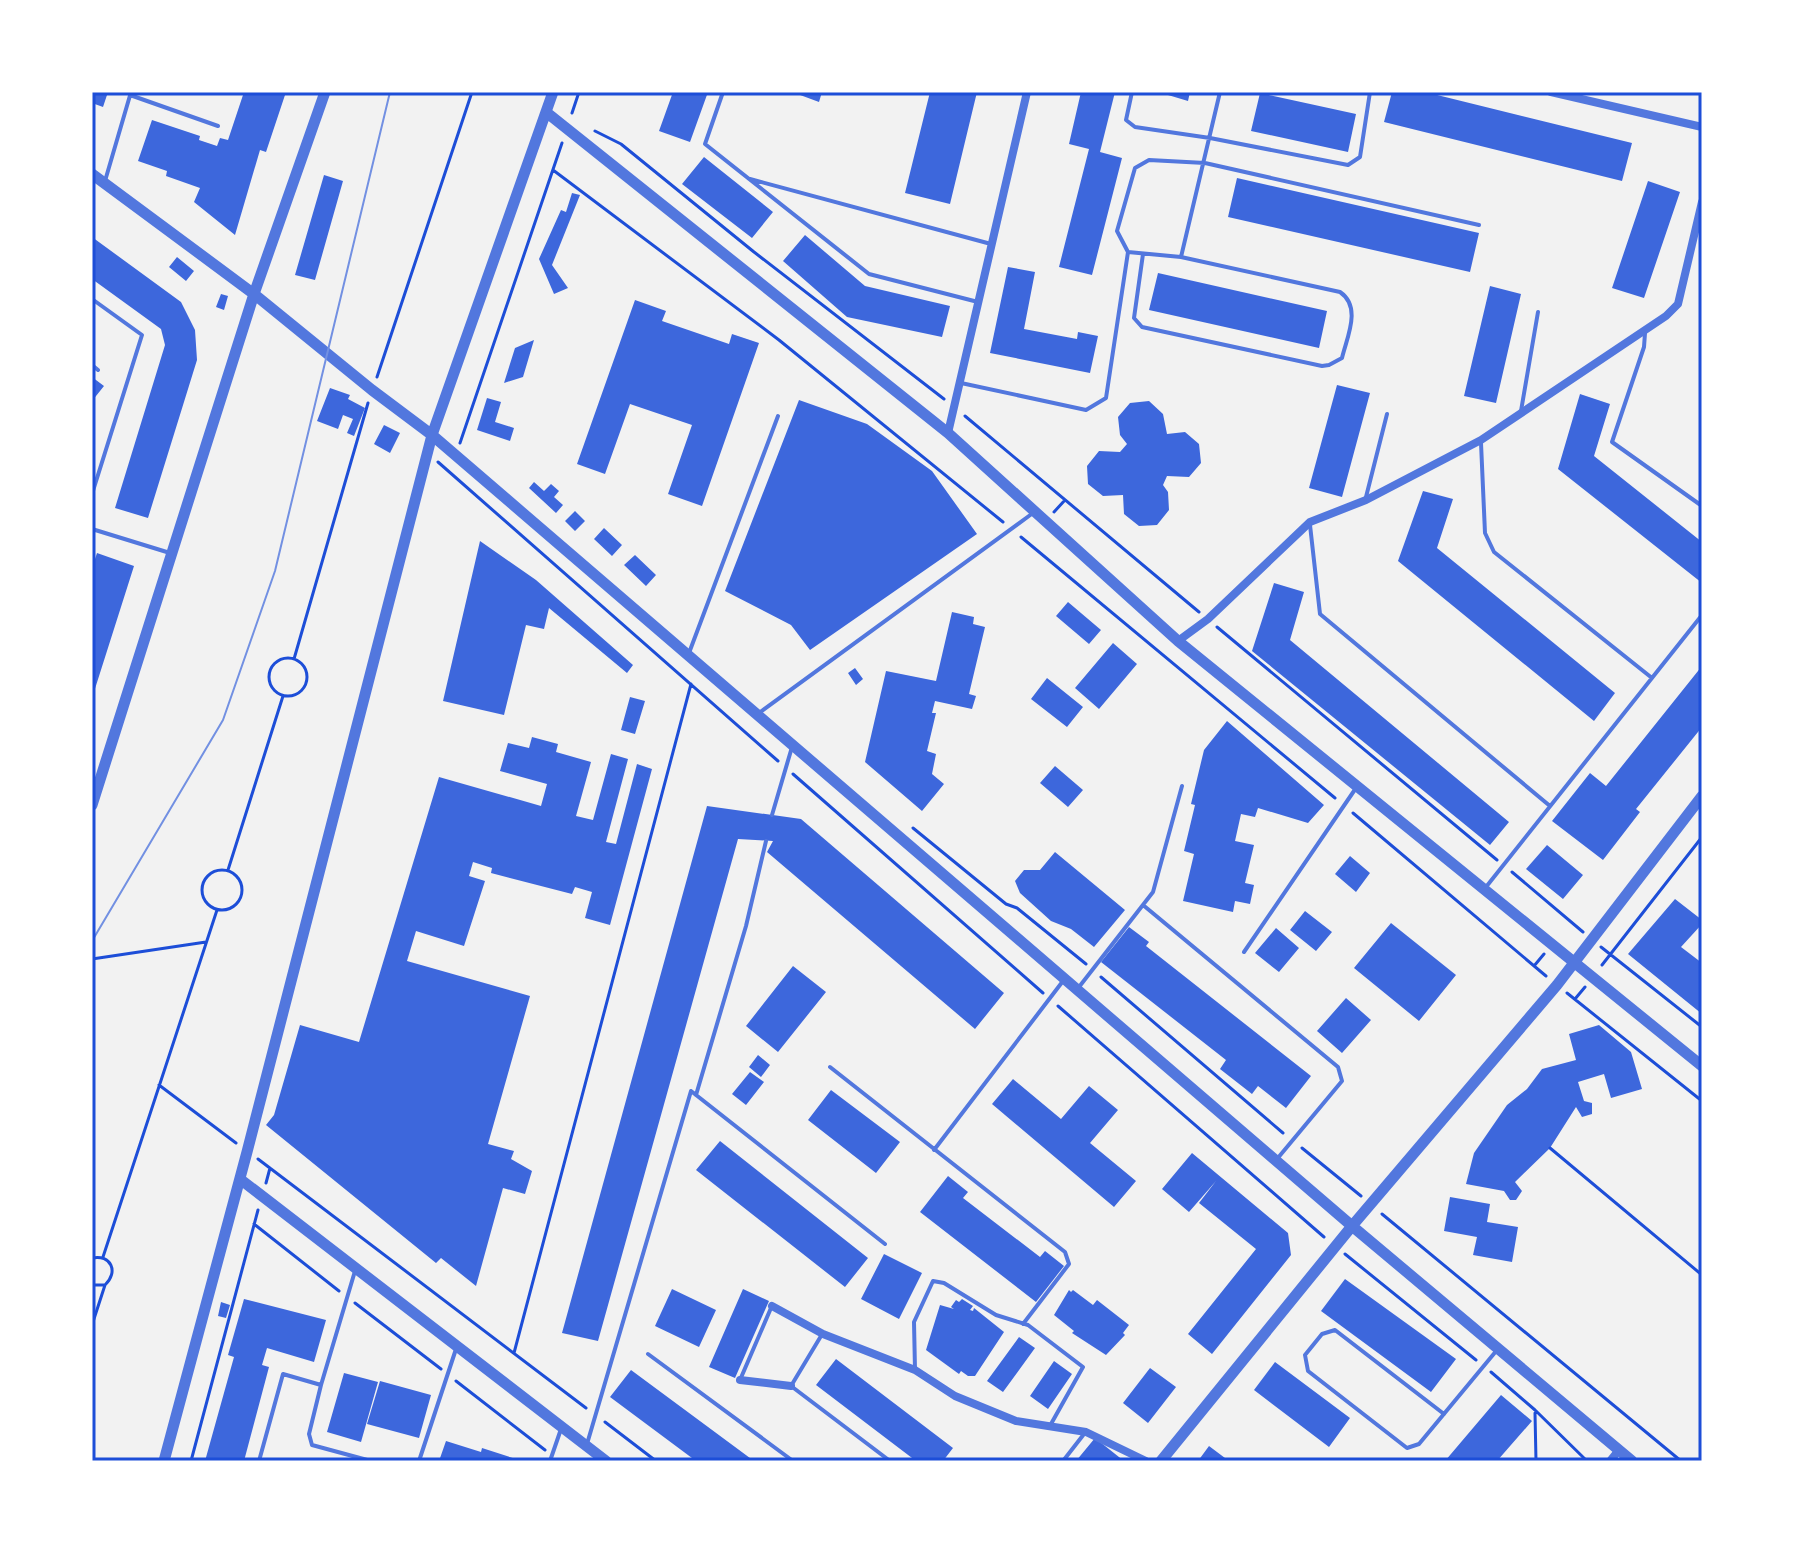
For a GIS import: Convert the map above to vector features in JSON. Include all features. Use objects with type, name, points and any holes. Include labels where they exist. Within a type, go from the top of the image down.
[{"type":"street","points":[[92,805],[254,294],[325,92]]},
{"type":"street","points":[[164,1461],[432,435],[553,92]]},
{"type":"street","points":[[948,433],[1027,92]]},
{"type":"street","points":[[1551,92],[1702,127]]},
{"type":"street","points":[[546,112],[948,433],[1178,641],[1702,1066]]},
{"type":"street","points":[[92,174],[254,294],[432,435],[1352,1226],[1632,1461]]},
{"type":"street","points":[[1178,641],[1208,619],[1310,522],[1366,500],[1481,440],[1666,316],[1678,304],[1702,202]]},
{"type":"street","points":[[1161,1461],[1335,1246],[1593,941],[1702,796]]},
{"type":"street","points":[[240,1179],[606,1461]]},
{"type":"street","points":[[772,1306],[823,1334],[915,1370],[967,1401],[1016,1421],[1086,1432],[1146,1461]]},
{"type":"street","points":[[740,1380],[791,1386]]},
{"type":"street","points":[[1610,1461],[1619,1450]]},
{"type":"lane","points":[[723,92],[705,144],[869,274],[978,302]]},
{"type":"lane","points":[[1132,92],[1126,120],[1135,127],[1348,165],[1360,157],[1370,92]]},
{"type":"lane","points":[[1181,257],[1220,92]]},
{"type":"lane","points":[[105,184],[131,94],[218,126]]},
{"type":"lane","points":[[959,382],[1086,410],[1106,398],[1128,252],[1117,231],[1135,168],[1149,160],[1205,163],[1479,225]]},
{"type":"lane","points":[[749,179],[991,244]]},
{"type":"lane","points":[[1128,252],[1181,257],[1340,292],[1351,302],[1353,313],[1342,358],[1336,363],[1322,366],[1142,327],[1134,318],[1143,254]]},
{"type":"lane","points":[[92,299],[142,335],[92,494]]},
{"type":"lane","points":[[1520,413],[1538,312]]},
{"type":"lane","points":[[1645,330],[1644,347],[1612,442],[1702,506]]},
{"type":"lane","points":[[92,365],[98,370]]},
{"type":"lane","points":[[1366,500],[1387,414]]},
{"type":"lane","points":[[688,655],[778,416]]},
{"type":"lane","points":[[1481,440],[1485,533],[1494,552],[1652,678]]},
{"type":"lane","points":[[757,714],[1035,512]]},
{"type":"lane","points":[[1310,522],[1320,614],[1550,806]]},
{"type":"lane","points":[[92,529],[172,553]]},
{"type":"lane","points":[[1484,889],[1702,615]]},
{"type":"lane","points":[[772,815],[792,745]]},
{"type":"lane","points":[[1077,990],[1153,892],[1182,786]]},
{"type":"lane","points":[[1244,952],[1357,786]]},
{"type":"lane","points":[[696,1095],[746,926],[766,841]]},
{"type":"lane","points":[[1143,905],[1338,1067],[1342,1081],[1276,1161]]},
{"type":"lane","points":[[934,1150],[1064,979]]},
{"type":"lane","points":[[830,1067],[1065,1252],[1069,1264],[1023,1324]]},
{"type":"lane","points":[[586,1446],[691,1091],[885,1244]]},
{"type":"lane","points":[[356,1267],[309,1434],[312,1445],[371,1461]]},
{"type":"lane","points":[[915,1370],[914,1322],[933,1281],[944,1283],[996,1315],[1023,1324],[1083,1367],[1050,1427]]},
{"type":"lane","points":[[740,1380],[772,1306]]},
{"type":"lane","points":[[1444,1414],[1335,1330],[1322,1334],[1305,1355],[1308,1371],[1407,1448],[1419,1444],[1444,1414],[1484,1366],[1499,1348]]},
{"type":"lane","points":[[823,1334],[791,1386],[890,1461]]},
{"type":"lane","points":[[419,1461],[457,1346]]},
{"type":"lane","points":[[648,1354],[793,1461]]},
{"type":"lane","points":[[259,1461],[283,1374],[321,1385]]},
{"type":"lane","points":[[551,1458],[562,1427]]},
{"type":"lane","points":[[1063,1461],[1086,1432]]},
{"type":"path","points":[[294,659],[372,390],[472,92]]},
{"type":"path","points":[[450,473],[579,92]]},
{"type":"path","points":[[595,132],[621,144],[754,252],[954,406],[1593,941],[1702,1027]]},
{"type":"path","points":[[553,170],[779,340],[1012,529],[1557,985],[1702,1101]]},
{"type":"path","points":[[428,453],[1049,999],[1335,1246],[1484,1366],[1587,1461]]},
{"type":"path","points":[[281,659],[294,659],[307,671],[307,683],[295,696],[283,696],[272,688],[269,675],[281,659]]},
{"type":"path","points":[[514,1353],[691,684]]},
{"type":"path","points":[[228,870],[283,696]]},
{"type":"path","points":[[910,825],[1093,970],[1292,1141],[1681,1461]]},
{"type":"path","points":[[1611,955],[1702,837]]},
{"type":"path","points":[[228,870],[239,879],[243,892],[237,905],[231,909],[217,910],[206,903],[202,885],[209,874],[228,870]]},
{"type":"path","points":[[103,1257],[217,910]]},
{"type":"path","points":[[92,959],[206,942]]},
{"type":"path","points":[[159,1085],[656,1461]]},
{"type":"path","points":[[1550,1148],[1702,1275]]},
{"type":"path","points":[[191,1461],[270,1168]]},
{"type":"path","points":[[254,1224],[551,1458]]},
{"type":"path","points":[[92,1258],[103,1257],[113,1270],[92,1325]]},
{"type":"path","points":[[92,1285],[105,1285]]},
{"type":"path","points":[[1535,1410],[1536,1461]]},
{"type":"building","points":[[92,92],[108,92],[103,107],[92,103]]},
{"type":"building","points":[[244,92],[286,92],[266,152],[260,150],[235,235],[194,202],[200,188],[166,176],[167,171],[138,161],[152,120],[200,136],[199,140],[217,146],[220,138],[228,140]]},
{"type":"building","points":[[673,92],[708,92],[690,142],[659,131]]},
{"type":"building","points":[[792,92],[822,92],[819,102]]},
{"type":"building","points":[[930,92],[977,92],[950,204],[905,193]]},
{"type":"building","points":[[1081,92],[1115,92],[1100,152],[1122,158],[1092,275],[1059,267],[1089,149],[1069,144]]},
{"type":"building","points":[[1158,92],[1190,92],[1188,101]]},
{"type":"building","points":[[1392,92],[1425,92],[1632,143],[1622,181],[1384,122]]},
{"type":"building","points":[[1260,93],[1356,114],[1348,152],[1251,131]]},
{"type":"building","points":[[704,157],[773,212],[752,238],[682,184]]},
{"type":"building","points":[[324,175],[343,181],[315,280],[295,275]]},
{"type":"building","points":[[1237,178],[1479,233],[1470,272],[1228,217]]},
{"type":"building","points":[[1648,181],[1680,192],[1644,298],[1612,288]]},
{"type":"building","points":[[572,193],[580,195],[552,265],[568,288],[554,294],[539,259],[561,210],[566,212]]},
{"type":"building","points":[[805,235],[865,286],[950,306],[942,337],[847,317],[783,261]]},
{"type":"building","points":[[92,237],[181,302],[195,330],[197,360],[148,518],[115,508],[165,345],[161,329],[92,279]]},
{"type":"building","points":[[177,257],[194,271],[186,281],[169,267]]},
{"type":"building","points":[[1008,267],[1035,272],[1024,329],[1077,339],[1078,332],[1098,336],[1090,373],[990,353]]},
{"type":"building","points":[[1158,273],[1327,311],[1319,348],[1149,310]]},
{"type":"building","points":[[1490,286],[1521,294],[1496,403],[1464,396]]},
{"type":"building","points":[[221,294],[228,296],[224,310],[216,307]]},
{"type":"building","points":[[635,300],[666,311],[662,321],[729,344],[732,334],[759,343],[702,506],[668,494],[692,425],[630,404],[605,474],[577,464]]},
{"type":"building","points":[[534,340],[523,377],[504,383],[515,348]]},
{"type":"building","points":[[92,377],[104,386],[92,401]]},
{"type":"building","points":[[1337,385],[1370,393],[1342,497],[1309,488]]},
{"type":"building","points":[[330,388],[350,395],[348,399],[365,408],[354,436],[347,433],[353,419],[343,415],[338,429],[317,421]]},
{"type":"building","points":[[1580,394],[1610,404],[1594,456],[1702,542],[1702,583],[1558,469]]},
{"type":"building","points":[[487,398],[501,402],[495,422],[514,428],[510,441],[477,430]]},
{"type":"building","points":[[799,400],[867,424],[932,471],[977,534],[810,650],[791,625],[725,591]]},
{"type":"building","points":[[1149,401],[1163,414],[1167,434],[1185,432],[1199,444],[1201,463],[1189,477],[1167,476],[1163,485],[1168,492],[1169,510],[1157,525],[1139,526],[1124,514],[1123,495],[1103,496],[1088,484],[1087,466],[1099,451],[1120,452],[1127,444],[1120,435],[1118,417],[1130,403]]},
{"type":"building","points":[[384,425],[400,433],[390,453],[374,444]]},
{"type":"building","points":[[534,482],[544,491],[551,484],[559,491],[554,497],[563,505],[556,513],[529,488]]},
{"type":"building","points":[[1423,491],[1453,499],[1437,548],[1615,693],[1594,721],[1398,561]]},
{"type":"building","points":[[575,511],[585,521],[575,531],[565,521]]},
{"type":"building","points":[[604,528],[622,545],[612,556],[594,539]]},
{"type":"building","points":[[480,541],[536,580],[633,665],[627,673],[549,608],[544,629],[526,625],[504,715],[443,701]]},
{"type":"building","points":[[97,553],[134,566],[93,695],[92,568]]},
{"type":"building","points":[[635,555],[656,575],[646,586],[624,565]]},
{"type":"building","points":[[1274,583],[1304,592],[1290,640],[1509,822],[1490,845],[1252,651]]},
{"type":"building","points":[[1068,602],[1101,630],[1089,644],[1056,616]]},
{"type":"building","points":[[952,612],[974,617],[973,624],[985,627],[969,694],[976,696],[972,709],[935,701],[932,713],[936,713],[927,751],[936,754],[932,774],[944,784],[922,811],[865,762],[886,671],[936,681]]},
{"type":"building","points":[[1113,643],[1137,664],[1099,709],[1075,688]]},
{"type":"building","points":[[1702,666],[1702,727],[1636,809],[1640,812],[1603,860],[1552,821],[1590,773],[1606,786]]},
{"type":"building","points":[[855,668],[863,679],[856,685],[848,673]]},
{"type":"building","points":[[1047,678],[1083,707],[1067,727],[1031,699]]},
{"type":"building","points":[[630,697],[645,701],[635,734],[621,730]]},
{"type":"building","points":[[1227,721],[1324,805],[1308,823],[1258,808],[1255,817],[1241,814],[1235,841],[1254,845],[1245,883],[1254,885],[1250,904],[1235,901],[1233,912],[1183,901],[1194,854],[1184,851],[1204,750]]},
{"type":"building","points":[[532,737],[558,744],[556,752],[591,762],[576,816],[593,820],[611,754],[628,759],[606,842],[616,844],[637,764],[652,769],[610,925],[585,918],[592,892],[575,887],[572,894],[491,873],[492,868],[473,862],[469,876],[485,881],[464,946],[416,931],[407,961],[530,996],[488,1144],[514,1151],[511,1159],[532,1171],[525,1194],[503,1188],[476,1286],[441,1258],[436,1263],[266,1125],[274,1115],[300,1025],[359,1042],[439,777],[541,806],[547,784],[500,771],[508,743],[529,748]]},
{"type":"building","points":[[1055,766],[1083,790],[1068,807],[1040,783]]},
{"type":"building","points":[[707,806],[801,819],[1004,993],[975,1029],[767,852],[773,841],[738,839],[598,1341],[562,1333]]},
{"type":"building","points":[[1547,845],[1583,875],[1563,899],[1526,869]]},
{"type":"building","points":[[1055,852],[1125,910],[1094,947],[1071,929],[1051,921],[1020,893],[1015,881],[1024,870],[1040,870]]},
{"type":"building","points":[[1350,856],[1370,873],[1356,892],[1335,874]]},
{"type":"building","points":[[1675,899],[1702,920],[1702,924],[1681,947],[1702,963],[1702,1014],[1628,954]]},
{"type":"building","points":[[1305,911],[1332,932],[1316,951],[1290,930]]},
{"type":"building","points":[[1391,923],[1456,975],[1419,1021],[1354,968]]},
{"type":"building","points":[[1129,927],[1149,942],[1146,946],[1311,1076],[1286,1108],[1258,1086],[1252,1094],[1220,1069],[1226,1060],[1101,962]]},
{"type":"building","points":[[1276,928],[1299,948],[1279,972],[1255,953]]},
{"type":"building","points":[[793,966],[826,992],[778,1052],[746,1026]]},
{"type":"building","points":[[1346,998],[1371,1020],[1342,1053],[1317,1031]]},
{"type":"building","points":[[1599,1025],[1631,1052],[1642,1089],[1611,1098],[1604,1074],[1578,1082],[1584,1101],[1592,1103],[1592,1114],[1582,1117],[1576,1107],[1550,1148],[1515,1182],[1522,1191],[1516,1200],[1510,1200],[1504,1191],[1466,1184],[1474,1153],[1507,1105],[1527,1089],[1542,1069],[1576,1060],[1569,1034]]},
{"type":"building","points":[[758,1055],[770,1065],[761,1077],[749,1067]]},
{"type":"building","points":[[750,1072],[764,1082],[746,1105],[732,1094]]},
{"type":"building","points":[[1013,1079],[1061,1119],[1089,1086],[1118,1110],[1090,1143],[1136,1181],[1114,1207],[992,1104]]},
{"type":"building","points":[[831,1090],[900,1142],[876,1173],[808,1120]]},
{"type":"building","points":[[720,1141],[868,1258],[845,1287],[696,1170]]},
{"type":"building","points":[[1192,1153],[1288,1233],[1291,1255],[1212,1354],[1188,1334],[1256,1249],[1199,1203],[1216,1181],[1189,1212],[1162,1189]]},
{"type":"building","points":[[948,1176],[968,1192],[963,1198],[1040,1257],[1045,1251],[1064,1266],[1036,1302],[920,1212]]},
{"type":"building","points":[[1450,1197],[1490,1204],[1487,1222],[1518,1227],[1512,1262],[1473,1255],[1477,1237],[1444,1231]]},
{"type":"building","points":[[884,1254],[922,1273],[899,1319],[861,1299]]},
{"type":"building","points":[[1345,1279],[1456,1359],[1431,1392],[1321,1311]]},
{"type":"building","points":[[672,1289],[716,1310],[699,1347],[655,1326]]},
{"type":"building","points":[[743,1289],[769,1301],[735,1378],[709,1367]]},
{"type":"building","points":[[1069,1290],[1093,1305],[1097,1300],[1129,1325],[1123,1333],[1125,1335],[1106,1355],[1072,1333],[1074,1331],[1054,1315]]},
{"type":"building","points":[[244,1299],[326,1320],[314,1362],[267,1348],[262,1365],[269,1367],[244,1461],[205,1461],[234,1357],[228,1355]]},
{"type":"building","points":[[962,1299],[973,1306],[970,1310],[974,1308],[1004,1332],[975,1376],[961,1371],[959,1374],[926,1350],[940,1305],[954,1309],[951,1307],[956,1300],[959,1302]]},
{"type":"building","points":[[221,1302],[230,1305],[226,1318],[218,1316]]},
{"type":"building","points":[[1019,1337],[1035,1348],[1003,1392],[987,1381]]},
{"type":"building","points":[[836,1359],[953,1448],[943,1461],[916,1461],[816,1385]]},
{"type":"building","points":[[1054,1361],[1072,1374],[1048,1409],[1030,1396]]},
{"type":"building","points":[[1275,1362],[1350,1418],[1329,1447],[1254,1390]]},
{"type":"building","points":[[1150,1368],[1176,1387],[1148,1423],[1123,1403]]},
{"type":"building","points":[[631,1370],[754,1461],[696,1461],[610,1397]]},
{"type":"building","points":[[344,1373],[378,1382],[361,1442],[327,1432]]},
{"type":"building","points":[[380,1381],[431,1395],[419,1438],[367,1424]]},
{"type":"building","points":[[1501,1395],[1532,1421],[1497,1461],[1445,1461]]},
{"type":"building","points":[[1095,1438],[1124,1461],[1076,1461]]},
{"type":"building","points":[[446,1441],[481,1452],[482,1448],[522,1461],[439,1461]]},
{"type":"building","points":[[1209,1446],[1229,1461],[1198,1461]]},
{"type":"tram line","points":[[92,941],[223,720],[275,571],[390,92]]}]
